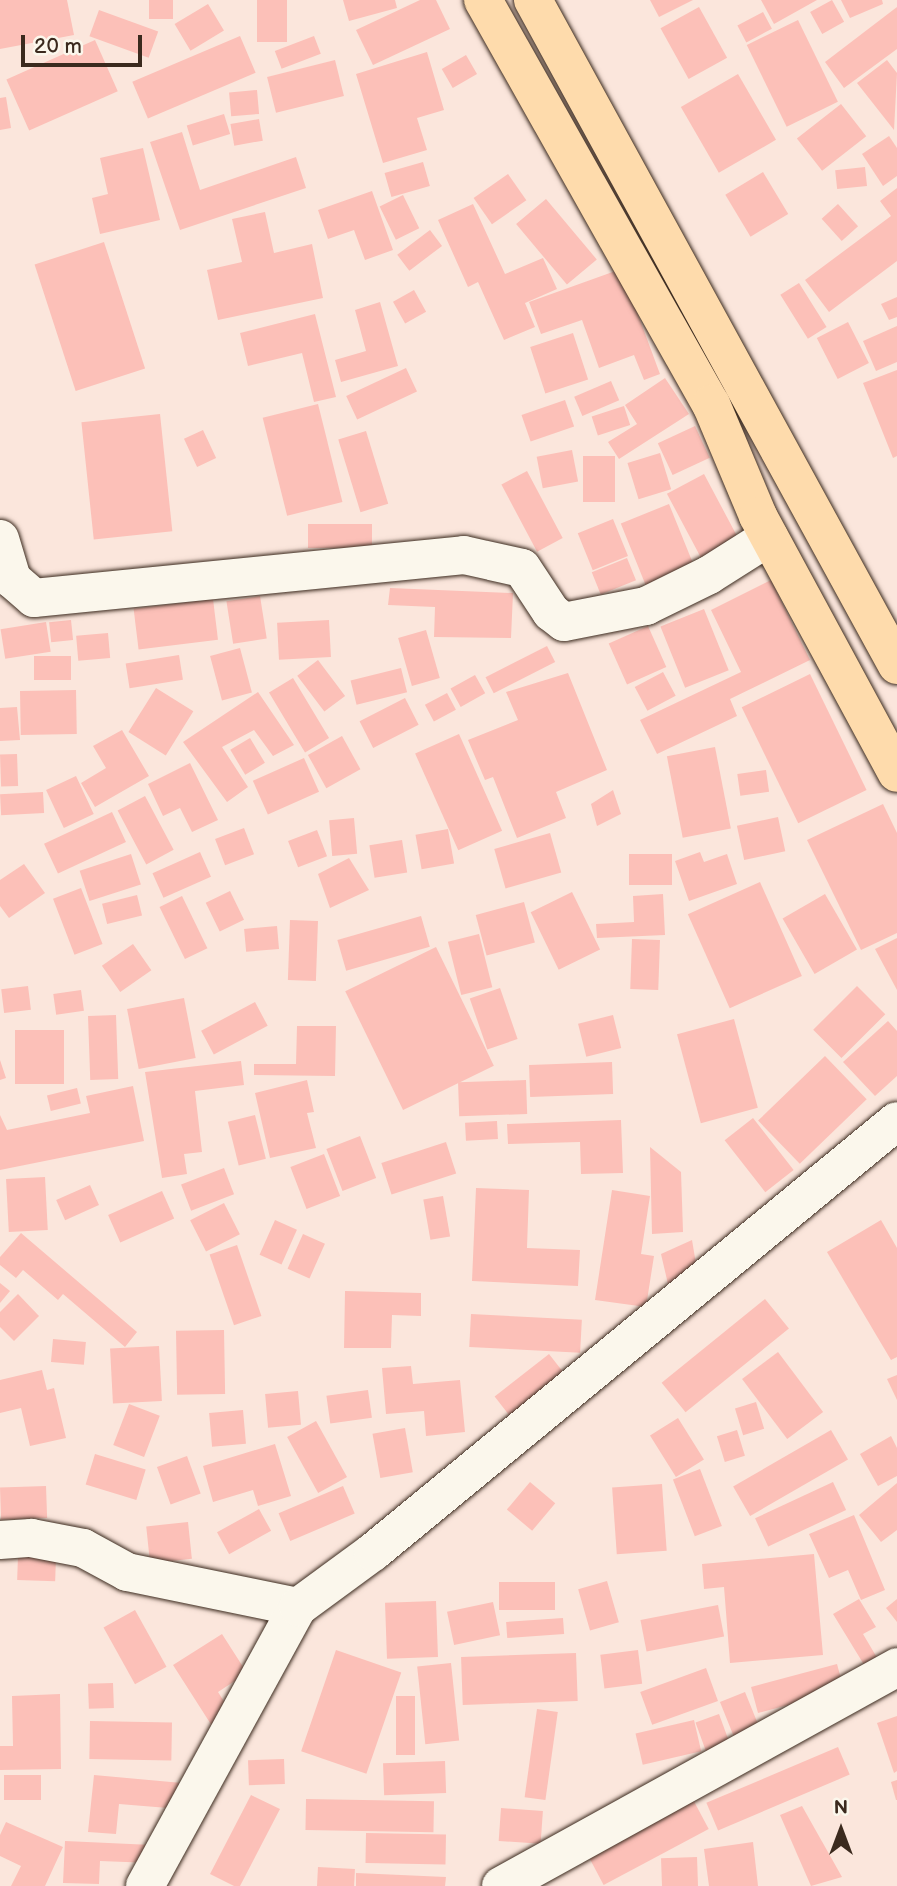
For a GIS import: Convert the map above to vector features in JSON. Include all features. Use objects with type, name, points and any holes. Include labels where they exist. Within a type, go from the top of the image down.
[{"type":"main road","points":[[483,0],[711,404],[769,537],[897,773]]},
{"type":"main road","points":[[533,0],[897,665]]},
{"type":"street","points":[[0,539],[12,579],[34,598],[464,555],[522,568],[551,612],[564,622],[646,606],[709,575],[769,537]]},
{"type":"street","points":[[145,1886],[298,1607],[395,1535],[897,1121]]},
{"type":"street","points":[[0,1540],[31,1538],[83,1549],[127,1572],[298,1607]]},
{"type":"street","points":[[501,1886],[897,1667]]},
{"type":"building","points":[[0,0],[67,0],[74,35],[0,49]]},
{"type":"building","points":[[149,0],[173,0],[173,19],[149,19]]},
{"type":"building","points":[[257,0],[287,0],[287,42],[257,42]]},
{"type":"building","points":[[343,0],[395,0],[397,8],[349,21]]},
{"type":"building","points":[[420,0],[436,0],[450,29],[373,65],[356,30]]},
{"type":"building","points":[[650,0],[693,0],[659,17]]},
{"type":"building","points":[[761,0],[817,0],[774,24]]},
{"type":"building","points":[[832,0],[844,22],[822,34],[810,12]]},
{"type":"building","points":[[841,0],[882,0],[883,4],[850,18]]},
{"type":"building","points":[[208,4],[224,31],[191,51],[175,24]]},
{"type":"building","points":[[699,7],[727,58],[689,79],[661,28]]},
{"type":"building","points":[[897,7],[897,49],[844,88],[825,62]]},
{"type":"building","points":[[99,10],[158,32],[149,58],[89,36]]},
{"type":"building","points":[[763,12],[772,29],[746,42],[737,26]]},
{"type":"building","points":[[798,20],[838,102],[787,127],[747,45]]},
{"type":"building","points":[[240,36],[256,73],[148,119],[132,82]]},
{"type":"building","points":[[314,36],[321,54],[282,69],[275,51]]},
{"type":"building","points":[[95,40],[118,91],[29,131],[6,79]]},
{"type":"building","points":[[427,52],[444,110],[417,118],[427,150],[383,163],[356,74]]},
{"type":"building","points":[[466,55],[477,74],[453,88],[442,69]]},
{"type":"building","points":[[335,60],[344,96],[276,113],[267,77]]},
{"type":"building","points":[[887,60],[897,73],[894,130],[857,83]]},
{"type":"building","points":[[738,74],[776,140],[719,173],[681,107]]},
{"type":"building","points":[[257,90],[259,114],[231,116],[229,92]]},
{"type":"building","points":[[6,97],[11,128],[0,130],[0,98]]},
{"type":"building","points":[[841,104],[866,136],[822,171],[797,138]]},
{"type":"building","points":[[224,114],[230,134],[193,145],[187,125]]},
{"type":"building","points":[[259,119],[263,141],[234,146],[230,124]]},
{"type":"building","points":[[182,132],[200,190],[296,157],[306,188],[180,230],[150,142]]},
{"type":"building","points":[[889,136],[897,148],[897,176],[883,186],[862,154]]},
{"type":"building","points":[[143,148],[160,220],[100,234],[92,198],[108,194],[100,158]]},
{"type":"building","points":[[423,162],[430,186],[391,197],[385,173]]},
{"type":"building","points":[[865,167],[867,186],[837,189],[835,170]]},
{"type":"building","points":[[763,172],[788,214],[751,237],[725,195]]},
{"type":"building","points":[[508,174],[526,200],[492,224],[474,198]]},
{"type":"building","points":[[897,188],[897,261],[829,312],[805,280],[891,216],[880,201]]},
{"type":"building","points":[[372,191],[393,250],[365,260],[354,230],[328,239],[318,210]]},
{"type":"building","points":[[403,195],[419,228],[396,240],[380,206]]},
{"type":"building","points":[[546,199],[597,260],[567,285],[516,224]]},
{"type":"building","points":[[473,204],[505,274],[543,258],[557,289],[525,303],[535,327],[504,340],[478,282],[468,287],[438,220]]},
{"type":"building","points":[[838,204],[858,226],[842,241],[822,219]]},
{"type":"building","points":[[265,212],[274,253],[312,244],[323,298],[218,320],[207,270],[242,262],[232,219]]},
{"type":"building","points":[[430,230],[442,246],[409,271],[397,255]]},
{"type":"building","points":[[104,242],[145,368],[76,391],[35,265]]},
{"type":"building","points":[[621,269],[660,374],[644,380],[634,355],[599,368],[582,320],[541,334],[529,302]]},
{"type":"building","points":[[799,283],[827,327],[808,339],[780,295]]},
{"type":"building","points":[[414,290],[426,312],[405,324],[393,302]]},
{"type":"building","points":[[897,297],[897,317],[889,320],[881,304]]},
{"type":"building","points":[[380,302],[398,366],[341,382],[335,360],[366,351],[355,310]]},
{"type":"building","points":[[315,314],[336,397],[314,402],[302,353],[248,366],[240,333]]},
{"type":"building","points":[[848,322],[869,363],[838,379],[817,338]]},
{"type":"building","points":[[897,326],[897,362],[876,371],[863,341]]},
{"type":"building","points":[[573,333],[588,380],[545,394],[530,347]]},
{"type":"building","points":[[406,368],[417,392],[357,419],[346,396]]},
{"type":"building","points":[[897,370],[897,456],[893,458],[863,383]]},
{"type":"building","points":[[665,378],[689,414],[619,459],[608,442],[637,424],[625,405]]},
{"type":"building","points":[[611,381],[619,400],[582,416],[574,397]]},
{"type":"building","points":[[565,400],[574,426],[531,441],[522,415]]},
{"type":"building","points":[[318,404],[342,502],[287,516],[263,418]]},
{"type":"building","points":[[624,406],[630,425],[598,436],[592,417]]},
{"type":"building","points":[[160,414],[172,531],[94,540],[81,422]]},
{"type":"building","points":[[695,426],[710,458],[673,475],[658,443]]},
{"type":"building","points":[[203,430],[216,458],[197,467],[184,439]]},
{"type":"building","points":[[366,431],[388,504],[360,512],[338,439]]},
{"type":"building","points":[[572,450],[578,481],[543,488],[537,457]]},
{"type":"building","points":[[660,453],[671,489],[639,499],[627,463]]},
{"type":"building","points":[[583,456],[615,456],[615,502],[583,502]]},
{"type":"building","points":[[527,471],[563,538],[537,552],[501,485]]},
{"type":"building","points":[[704,474],[739,539],[702,559],[667,494]]},
{"type":"building","points":[[669,504],[697,574],[649,594],[621,523]]},
{"type":"building","points":[[613,519],[628,556],[593,570],[578,533]]},
{"type":"building","points":[[308,524],[372,524],[372,548],[308,548]]},
{"type":"building","points":[[627,558],[636,580],[601,594],[592,572]]},
{"type":"building","points":[[771,580],[810,660],[730,699],[737,716],[657,754],[640,720],[741,672],[711,610]]},
{"type":"building","points":[[390,588],[513,593],[511,638],[434,637],[435,607],[388,605]]},
{"type":"building","points":[[260,596],[267,638],[233,644],[226,601]]},
{"type":"building","points":[[213,599],[218,640],[139,649],[134,609]]},
{"type":"building","points":[[704,609],[729,670],[685,688],[660,627]]},
{"type":"building","points":[[71,620],[73,640],[51,642],[49,622]]},
{"type":"building","points":[[329,620],[331,657],[279,660],[277,623]]},
{"type":"building","points":[[46,622],[51,652],[5,659],[1,629]]},
{"type":"building","points":[[648,626],[666,667],[627,685],[609,643]]},
{"type":"building","points":[[426,630],[440,678],[412,686],[398,638]]},
{"type":"building","points":[[108,633],[110,658],[78,661],[76,636]]},
{"type":"building","points":[[547,646],[555,662],[494,693],[486,677]]},
{"type":"building","points":[[240,648],[252,692],[222,700],[210,656]]},
{"type":"building","points":[[179,655],[183,680],[130,688],[126,663]]},
{"type":"building","points":[[34,656],[71,656],[71,680],[34,680]]},
{"type":"building","points":[[318,660],[345,696],[324,712],[297,676]]},
{"type":"building","points":[[401,668],[407,692],[357,705],[351,681]]},
{"type":"building","points":[[663,672],[676,696],[647,711],[635,687]]},
{"type":"building","points":[[568,673],[607,770],[556,792],[566,818],[517,838],[493,777],[485,780],[468,740],[518,720],[506,692]]},
{"type":"building","points":[[810,674],[867,790],[798,823],[742,707]]},
{"type":"building","points":[[475,675],[485,693],[461,707],[451,689]]},
{"type":"building","points":[[293,678],[329,738],[305,752],[269,692]]},
{"type":"building","points":[[156,688],[193,711],[166,755],[128,732]]},
{"type":"building","points":[[76,690],[77,734],[21,735],[20,691]]},
{"type":"building","points":[[258,692],[294,745],[273,756],[254,730],[222,747],[248,787],[227,802],[183,742]]},
{"type":"building","points":[[447,693],[456,710],[434,722],[425,705]]},
{"type":"building","points":[[405,698],[419,725],[373,748],[360,721]]},
{"type":"building","points":[[17,707],[20,740],[0,741],[0,708]]},
{"type":"building","points":[[122,730],[149,776],[95,807],[81,783],[106,768],[93,746]]},
{"type":"building","points":[[459,734],[502,831],[458,850],[415,754]]},
{"type":"building","points":[[342,736],[360,769],[326,788],[308,755]]},
{"type":"building","points":[[250,738],[265,763],[245,775],[230,750]]},
{"type":"building","points":[[715,747],[731,828],[683,838],[667,756]]},
{"type":"building","points":[[17,754],[18,786],[1,787],[0,755]]},
{"type":"building","points":[[304,758],[319,792],[268,815],[253,781]]},
{"type":"building","points":[[190,763],[218,820],[192,832],[180,808],[163,816],[148,784]]},
{"type":"building","points":[[766,770],[769,792],[740,796],[737,774]]},
{"type":"building","points":[[76,776],[94,814],[64,828],[46,790]]},
{"type":"building","points":[[613,790],[621,814],[597,826],[591,804]]},
{"type":"building","points":[[43,792],[44,813],[1,815],[0,794]]},
{"type":"building","points":[[145,796],[174,850],[146,864],[118,811]]},
{"type":"building","points":[[883,804],[897,833],[897,933],[861,950],[807,840]]},
{"type":"building","points":[[112,812],[126,842],[58,874],[44,844]]},
{"type":"building","points":[[778,817],[785,851],[744,860],[737,826]]},
{"type":"building","points":[[354,818],[357,854],[332,856],[329,820]]},
{"type":"building","points":[[244,828],[254,854],[225,865],[215,839]]},
{"type":"building","points":[[448,829],[454,863],[422,869],[416,835]]},
{"type":"building","points":[[317,830],[327,856],[298,867],[288,841]]},
{"type":"building","points":[[550,833],[561,872],[506,888],[494,849]]},
{"type":"building","points":[[402,840],[407,873],[375,878],[369,845]]},
{"type":"building","points":[[200,852],[211,877],[163,898],[152,873]]},
{"type":"building","points":[[700,852],[704,862],[727,854],[737,884],[689,901],[675,861]]},
{"type":"building","points":[[131,854],[141,884],[90,901],[80,871]]},
{"type":"building","points":[[629,854],[672,854],[672,885],[629,885]]},
{"type":"building","points":[[349,858],[369,890],[330,908],[318,874]]},
{"type":"building","points":[[24,864],[45,893],[9,918],[0,906],[0,880]]},
{"type":"building","points":[[760,882],[802,976],[730,1008],[688,914]]},
{"type":"building","points":[[81,888],[103,944],[74,955],[53,899]]},
{"type":"building","points":[[230,891],[244,920],[220,932],[206,903]]},
{"type":"building","points":[[572,892],[600,950],[559,970],[531,912]]},
{"type":"building","points":[[663,894],[665,935],[597,938],[596,924],[634,922],[633,896]]},
{"type":"building","points":[[825,894],[857,949],[815,974],[783,918]]},
{"type":"building","points":[[137,895],[142,915],[107,924],[102,904]]},
{"type":"building","points":[[182,896],[207,948],[185,959],[160,907]]},
{"type":"building","points":[[524,902],[535,943],[487,956],[476,915]]},
{"type":"building","points":[[421,916],[430,947],[346,971],[337,940]]},
{"type":"building","points":[[290,920],[318,921],[316,981],[288,980]]},
{"type":"building","points":[[277,926],[279,949],[246,952],[244,929]]},
{"type":"building","points":[[479,934],[492,987],[461,995],[448,942]]},
{"type":"building","points":[[897,938],[897,990],[875,949]]},
{"type":"building","points":[[632,939],[660,940],[658,990],[630,989]]},
{"type":"building","points":[[133,944],[151,970],[120,992],[102,966]]},
{"type":"building","points":[[436,947],[494,1066],[403,1110],[345,991]]},
{"type":"building","points":[[28,986],[31,1010],[4,1013],[1,989]]},
{"type":"building","points":[[857,986],[885,1014],[841,1058],[813,1030]]},
{"type":"building","points":[[500,988],[518,1039],[487,1049],[470,998]]},
{"type":"building","points":[[81,990],[84,1011],[56,1015],[53,994]]},
{"type":"building","points":[[184,998],[196,1058],[139,1069],[127,1009]]},
{"type":"building","points":[[255,1002],[268,1026],[214,1054],[201,1031]]},
{"type":"building","points":[[116,1015],[118,1079],[90,1080],[88,1016]]},
{"type":"building","points":[[613,1015],[621,1048],[586,1057],[578,1024]]},
{"type":"building","points":[[734,1019],[758,1108],[701,1123],[677,1034]]},
{"type":"building","points":[[888,1021],[897,1031],[897,1076],[875,1096],[843,1062]]},
{"type":"building","points":[[297,1026],[336,1026],[335,1076],[254,1075],[254,1064],[296,1064]]},
{"type":"building","points":[[15,1030],[64,1030],[64,1084],[15,1084]]},
{"type":"building","points":[[825,1056],[867,1099],[800,1164],[758,1121]]},
{"type":"building","points":[[0,1060],[6,1078],[0,1080]]},
{"type":"building","points":[[241,1061],[244,1085],[195,1091],[202,1152],[184,1154],[187,1174],[162,1178],[145,1072]]},
{"type":"building","points":[[612,1062],[613,1094],[530,1097],[529,1065]]},
{"type":"building","points":[[307,1080],[314,1112],[307,1113],[316,1148],[270,1158],[255,1093]]},
{"type":"building","points":[[526,1080],[527,1114],[459,1116],[458,1082]]},
{"type":"building","points":[[133,1086],[144,1141],[0,1170],[0,1115],[7,1130],[90,1113],[86,1096]]},
{"type":"building","points":[[77,1088],[81,1104],[51,1111],[47,1095]]},
{"type":"building","points":[[255,1115],[266,1159],[239,1165],[228,1122]]},
{"type":"building","points":[[753,1118],[794,1170],[765,1192],[725,1140]]},
{"type":"building","points":[[621,1120],[623,1173],[581,1174],[580,1142],[508,1144],[507,1124]]},
{"type":"building","points":[[497,1121],[498,1139],[466,1141],[465,1123]]},
{"type":"building","points":[[360,1136],[376,1178],[343,1191],[326,1149]]},
{"type":"building","points":[[446,1142],[456,1173],[392,1194],[381,1163]]},
{"type":"building","points":[[650,1147],[681,1172],[683,1232],[652,1234]]},
{"type":"building","points":[[324,1154],[340,1196],[307,1209],[290,1167]]},
{"type":"building","points":[[224,1168],[234,1194],[191,1211],[181,1184]]},
{"type":"building","points":[[45,1177],[48,1230],[9,1232],[6,1179]]},
{"type":"building","points":[[90,1185],[99,1205],[65,1220],[56,1200]]},
{"type":"building","points":[[476,1188],[529,1190],[527,1248],[580,1250],[578,1286],[472,1281]]},
{"type":"building","points":[[612,1190],[650,1196],[641,1254],[654,1256],[646,1307],[595,1300]]},
{"type":"building","points":[[162,1191],[174,1218],[120,1242],[108,1215]]},
{"type":"building","points":[[443,1196],[450,1236],[430,1240],[423,1199]]},
{"type":"building","points":[[224,1203],[240,1234],[206,1251],[190,1220]]},
{"type":"building","points":[[275,1220],[297,1230],[281,1264],[260,1255]]},
{"type":"building","points":[[881,1220],[897,1248],[897,1357],[891,1360],[827,1252]]},
{"type":"building","points":[[21,1233],[137,1332],[125,1347],[63,1294],[58,1300],[23,1270],[16,1278],[0,1265],[0,1257]]},
{"type":"building","points":[[303,1234],[325,1244],[309,1278],[288,1269]]},
{"type":"building","points":[[692,1240],[697,1270],[668,1284],[661,1254]]},
{"type":"building","points":[[237,1245],[261,1316],[234,1325],[210,1254]]},
{"type":"building","points":[[0,1283],[10,1291],[0,1303]]},
{"type":"building","points":[[345,1291],[421,1293],[421,1316],[392,1315],[391,1348],[344,1348]]},
{"type":"building","points":[[18,1294],[39,1316],[14,1341],[0,1327],[0,1312]]},
{"type":"building","points":[[765,1299],[789,1329],[686,1412],[662,1383]]},
{"type":"building","points":[[471,1314],[582,1320],[580,1353],[469,1347]]},
{"type":"building","points":[[224,1330],[225,1394],[177,1395],[176,1331]]},
{"type":"building","points":[[53,1339],[86,1342],[84,1365],[51,1362]]},
{"type":"building","points":[[159,1346],[162,1401],[113,1403],[110,1349]]},
{"type":"building","points":[[778,1352],[823,1412],[787,1439],[742,1379]]},
{"type":"building","points":[[549,1354],[569,1380],[515,1422],[495,1396]]},
{"type":"building","points":[[411,1366],[413,1384],[460,1380],[465,1432],[426,1436],[424,1411],[386,1414],[382,1368]]},
{"type":"building","points":[[42,1370],[47,1390],[54,1388],[66,1438],[30,1446],[21,1408],[0,1413],[0,1380]]},
{"type":"building","points":[[897,1375],[897,1400],[887,1379]]},
{"type":"building","points":[[368,1390],[372,1418],[330,1424],[326,1396]]},
{"type":"building","points":[[298,1391],[301,1425],[268,1428],[265,1394]]},
{"type":"building","points":[[756,1402],[764,1429],[743,1435],[735,1408]]},
{"type":"building","points":[[129,1404],[160,1416],[144,1457],[113,1445]]},
{"type":"building","points":[[243,1410],[246,1444],[212,1447],[209,1413]]},
{"type":"building","points":[[678,1418],[704,1460],[676,1477],[650,1435]]},
{"type":"building","points":[[316,1421],[347,1477],[318,1493],[287,1437]]},
{"type":"building","points":[[405,1428],[413,1472],[380,1478],[373,1434]]},
{"type":"building","points":[[737,1430],[745,1456],[725,1462],[717,1436]]},
{"type":"building","points":[[831,1430],[848,1459],[750,1516],[733,1486]]},
{"type":"building","points":[[891,1436],[897,1448],[897,1476],[878,1486],[860,1454]]},
{"type":"building","points":[[275,1444],[291,1496],[258,1506],[253,1490],[213,1502],[203,1466]]},
{"type":"building","points":[[95,1454],[146,1469],[136,1500],[86,1485]]},
{"type":"building","points":[[187,1456],[201,1494],[171,1505],[157,1467]]},
{"type":"building","points":[[700,1469],[722,1526],[695,1536],[673,1479]]},
{"type":"building","points":[[530,1482],[555,1503],[532,1531],[507,1510]]},
{"type":"building","points":[[833,1482],[846,1510],[768,1546],[755,1518]]},
{"type":"building","points":[[897,1483],[897,1530],[881,1542],[859,1515]]},
{"type":"building","points":[[662,1484],[667,1551],[617,1554],[612,1487]]},
{"type":"building","points":[[46,1486],[47,1518],[1,1520],[0,1488]]},
{"type":"building","points":[[343,1486],[355,1514],[290,1541],[279,1513]]},
{"type":"building","points":[[259,1509],[271,1531],[229,1554],[217,1532]]},
{"type":"building","points":[[854,1515],[885,1590],[861,1600],[848,1570],[829,1578],[809,1534]]},
{"type":"building","points":[[188,1522],[192,1559],[150,1563],[146,1526]]},
{"type":"building","points":[[814,1554],[823,1655],[730,1663],[724,1587],[704,1589],[702,1564]]},
{"type":"building","points":[[18,1556],[56,1557],[55,1581],[17,1580]]},
{"type":"building","points":[[607,1581],[619,1622],[590,1631],[578,1589]]},
{"type":"building","points":[[499,1582],[555,1582],[555,1610],[499,1610]]},
{"type":"building","points":[[859,1599],[876,1627],[863,1634],[879,1661],[866,1668],[833,1614]]},
{"type":"building","points":[[897,1599],[897,1622],[886,1608]]},
{"type":"building","points":[[436,1601],[438,1657],[387,1659],[385,1603]]},
{"type":"building","points":[[493,1602],[500,1635],[454,1645],[447,1612]]},
{"type":"building","points":[[718,1605],[724,1636],[647,1651],[640,1620]]},
{"type":"building","points":[[135,1610],[167,1667],[135,1684],[104,1627]]},
{"type":"building","points":[[563,1618],[564,1634],[507,1638],[506,1622]]},
{"type":"building","points":[[222,1634],[247,1673],[218,1692],[232,1714],[212,1726],[173,1665]]},
{"type":"building","points":[[336,1650],[401,1672],[366,1774],[301,1751]]},
{"type":"building","points":[[638,1650],[642,1684],[604,1688],[600,1655]]},
{"type":"building","points":[[576,1653],[578,1701],[463,1705],[461,1657]]},
{"type":"building","points":[[451,1663],[459,1741],[425,1744],[417,1667]]},
{"type":"building","points":[[837,1664],[844,1690],[758,1713],[751,1687]]},
{"type":"building","points":[[706,1668],[718,1701],[652,1725],[640,1692]]},
{"type":"building","points":[[113,1683],[114,1708],[89,1709],[88,1684]]},
{"type":"building","points":[[745,1692],[759,1726],[734,1736],[720,1702]]},
{"type":"building","points":[[60,1694],[61,1769],[0,1770],[0,1746],[13,1746],[12,1696]]},
{"type":"building","points":[[396,1696],[415,1696],[415,1755],[396,1755]]},
{"type":"building","points":[[537,1709],[558,1712],[545,1800],[525,1797]]},
{"type":"building","points":[[719,1714],[730,1744],[706,1753],[696,1723]]},
{"type":"building","points":[[897,1716],[897,1771],[894,1773],[877,1723]]},
{"type":"building","points":[[694,1720],[701,1751],[643,1765],[636,1733]]},
{"type":"building","points":[[90,1721],[172,1722],[171,1760],[89,1759]]},
{"type":"building","points":[[838,1747],[850,1775],[718,1830],[706,1803]]},
{"type":"building","points":[[284,1759],[285,1784],[249,1785],[248,1760]]},
{"type":"building","points":[[445,1761],[446,1793],[384,1795],[383,1763]]},
{"type":"building","points":[[4,1775],[41,1775],[41,1800],[4,1800]]},
{"type":"building","points":[[94,1775],[182,1783],[180,1809],[119,1804],[116,1834],[88,1832]]},
{"type":"building","points":[[897,1780],[897,1800],[896,1800],[891,1782]]},
{"type":"building","points":[[689,1792],[709,1829],[604,1885],[584,1848]]},
{"type":"building","points":[[251,1795],[280,1809],[240,1886],[234,1886],[210,1874]]},
{"type":"building","points":[[306,1799],[434,1801],[433,1832],[305,1830]]},
{"type":"building","points":[[802,1806],[842,1877],[811,1886],[780,1815]]},
{"type":"building","points":[[501,1808],[543,1811],[541,1844],[499,1841]]},
{"type":"building","points":[[6,1822],[63,1847],[45,1886],[11,1886],[21,1866],[0,1856],[0,1835]]},
{"type":"building","points":[[366,1833],[446,1834],[445,1864],[365,1863]]},
{"type":"building","points":[[65,1841],[152,1845],[151,1863],[100,1861],[99,1884],[63,1883]]},
{"type":"building","points":[[753,1842],[758,1886],[709,1886],[704,1849]]},
{"type":"building","points":[[697,1857],[698,1886],[662,1886],[661,1858]]},
{"type":"building","points":[[318,1867],[355,1869],[354,1886],[317,1886]]},
{"type":"building","points":[[356,1873],[446,1877],[445,1886],[356,1886]]}]
